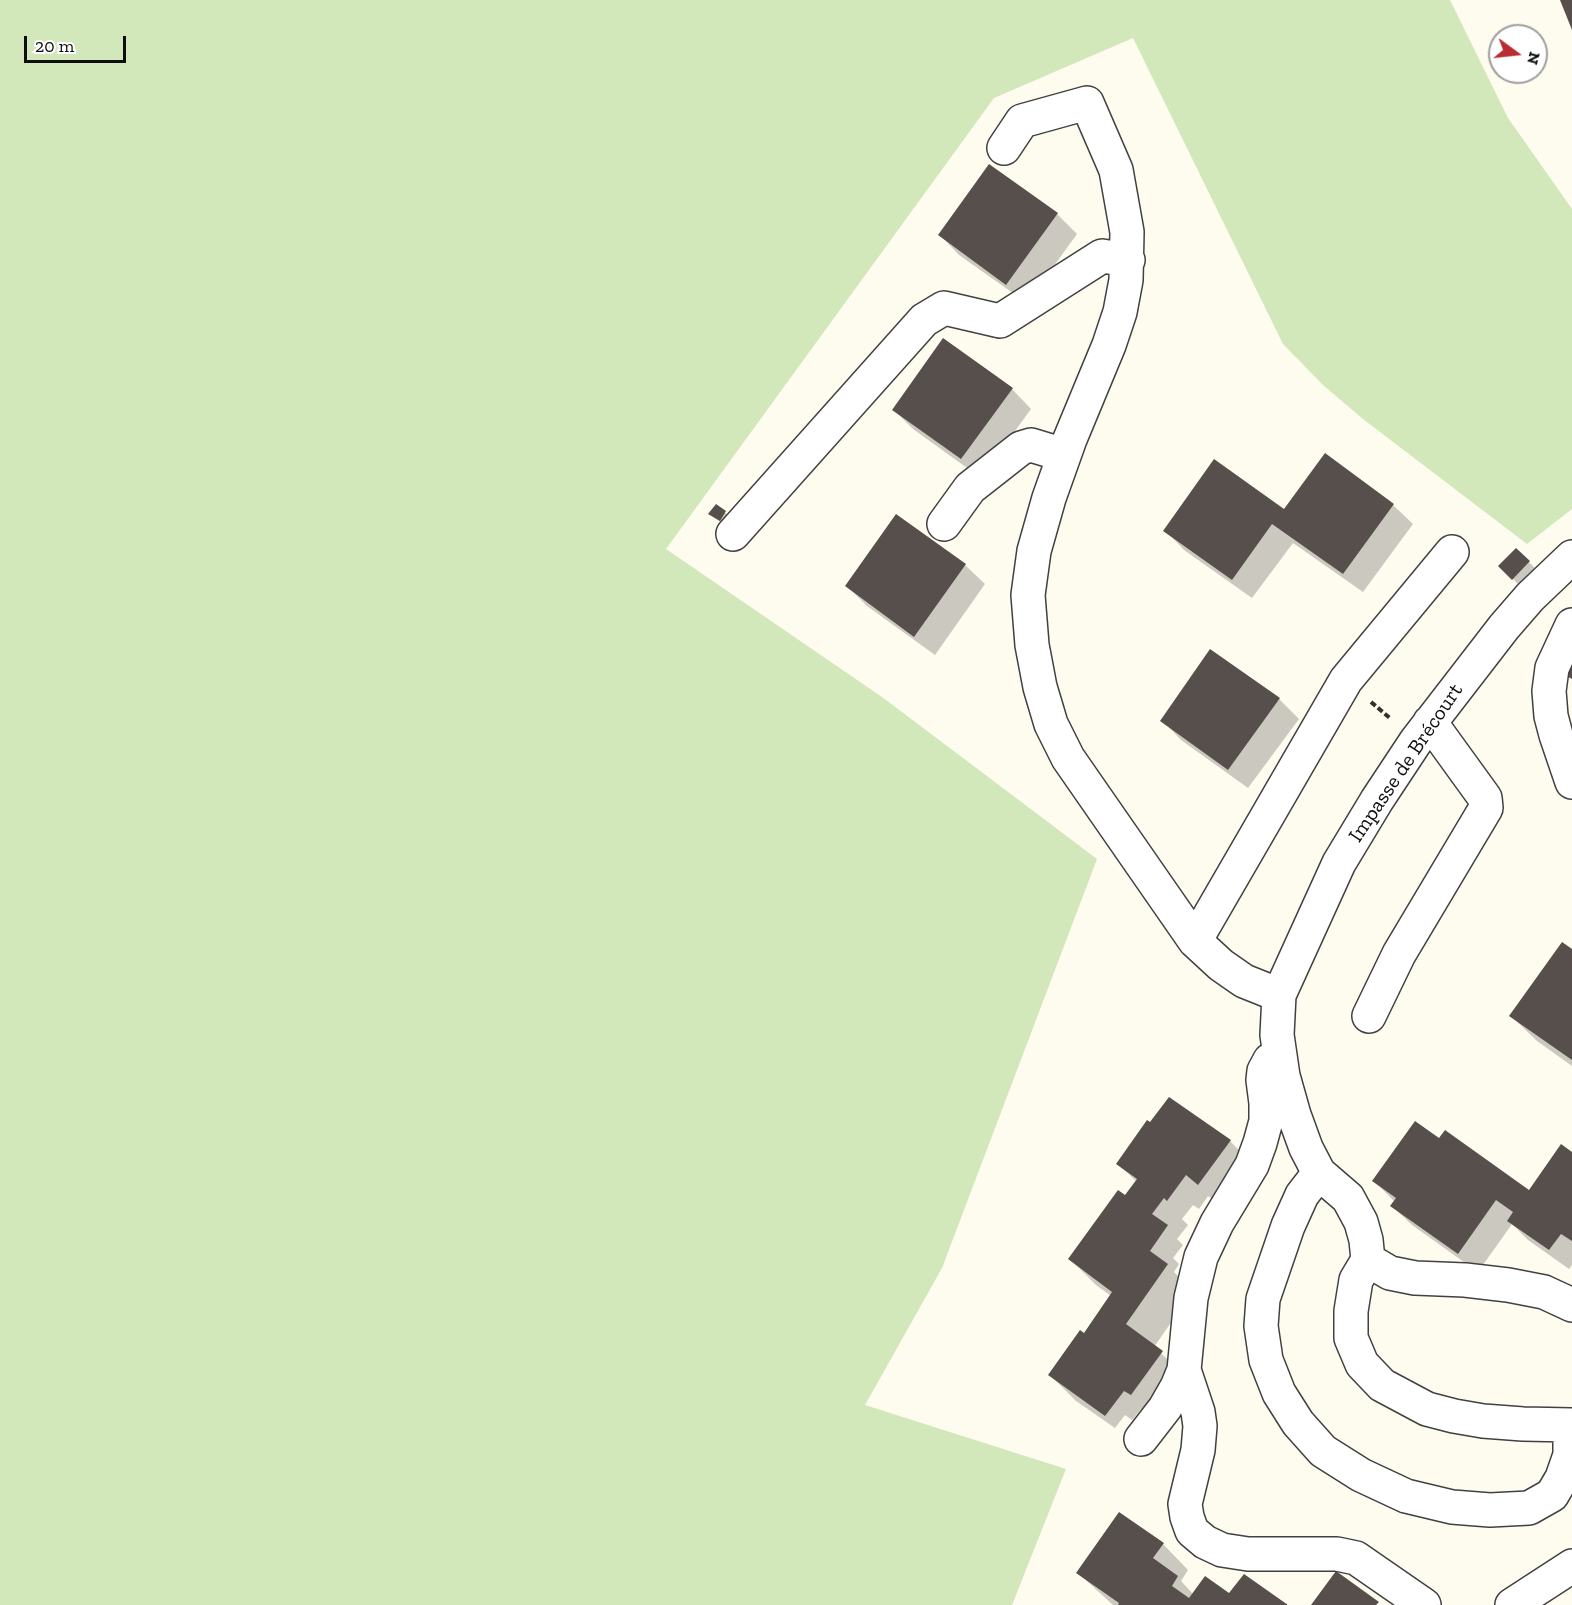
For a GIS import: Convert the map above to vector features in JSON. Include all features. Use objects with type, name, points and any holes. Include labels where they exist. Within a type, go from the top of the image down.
[{"type":"street","points":[[1004,148],[1022,121],[1087,103],[1116,170],[1127,232],[1128,260],[1120,312],[1048,498],[1034,550],[1028,595],[1032,645],[1040,687],[1051,724],[1068,758],[1195,941],[1221,965],[1244,981],[1279,994],[1277,1035],[1283,1076],[1294,1115],[1306,1148],[1319,1173],[1348,1198],[1361,1222],[1366,1240],[1368,1260],[1356,1280],[1351,1311],[1352,1338],[1362,1364],[1382,1385],[1427,1409],[1454,1416],[1523,1424],[1571,1425],[1570,1455],[1562,1478],[1552,1495],[1529,1508],[1490,1510],[1452,1507],[1406,1496],[1361,1476],[1323,1451],[1298,1423],[1280,1393],[1266,1360],[1261,1326],[1263,1299],[1288,1226],[1302,1196],[1319,1173]]},
{"type":"street","points":[[733,534],[924,320],[944,308],[1000,321],[1102,256],[1128,260]]},
{"type":"street","points":[[944,524],[970,488],[1021,448],[1031,445],[1064,455]]},
{"type":"street","points":[[1195,941],[1346,680],[1452,552]]},
{"type":"street","name":"Impasse de Brécourt","points":[[1279,994],[1339,863],[1377,800],[1423,732],[1504,627],[1530,597],[1572,557]]},
{"type":"street","points":[[1572,625],[1552,668],[1549,691],[1551,716],[1572,782]]},
{"type":"street","points":[[1369,1017],[1399,954],[1486,808],[1485,798],[1423,732]]},
{"type":"street","points":[[1141,1438],[1165,1408],[1184,1370],[1191,1298],[1201,1257],[1217,1222],[1252,1165],[1266,1121],[1264,1071],[1269,1061],[1280,1049]]},
{"type":"street","points":[[1368,1260],[1390,1274],[1508,1285],[1544,1292],[1572,1305]]},
{"type":"street","points":[[1184,1370],[1198,1412],[1200,1426],[1198,1450],[1185,1504],[1192,1531],[1204,1542],[1222,1550],[1248,1554],[1337,1554],[1356,1558],[1424,1605]]},
{"type":"street","points":[[1512,1605],[1572,1566]]},
{"type":"path","points":[[1346,680],[1423,732]]},
{"type":"green space","points":[[0,0],[1450,0],[1488,77],[1488,84],[1491,84],[1508,118],[1572,209],[1572,509],[1527,544],[1363,419],[1323,385],[1283,344],[1133,38],[994,98],[666,549],[882,697],[1097,859],[942,1268],[865,1405],[1066,1469],[1012,1605],[0,1605]]},
{"type":"building","points":[[1560,0],[1572,0],[1572,30]]},
{"type":"building","points":[[989,164],[1058,213],[1006,285],[938,235]]},
{"type":"building","points":[[943,338],[1013,388],[961,459],[892,410]]},
{"type":"building","points":[[1325,453],[1394,504],[1343,574],[1272,524],[1232,580],[1163,531],[1214,459],[1284,509]]},
{"type":"building","points":[[716,504],[726,511],[720,521],[708,514]]},
{"type":"building","points":[[896,514],[966,564],[914,637],[845,586]]},
{"type":"building","points":[[1516,548],[1530,561],[1512,580],[1498,566]]},
{"type":"building","points":[[1210,649],[1280,698],[1228,770],[1160,721]]},
{"type":"building","points":[[1572,665],[1572,679],[1565,675]]},
{"type":"building","points":[[1562,942],[1572,949],[1572,1060],[1509,1016]]},
{"type":"building","points":[[1169,1097],[1231,1140],[1198,1185],[1186,1175],[1167,1201],[1164,1198],[1152,1214],[1168,1225],[1150,1251],[1168,1264],[1126,1324],[1163,1351],[1131,1395],[1124,1391],[1105,1416],[1048,1375],[1080,1330],[1084,1333],[1112,1292],[1068,1259],[1118,1190],[1125,1195],[1137,1179],[1116,1164],[1147,1120],[1150,1122]]},
{"type":"building","points":[[1415,1121],[1439,1138],[1445,1130],[1529,1190],[1561,1144],[1572,1152],[1572,1241],[1561,1234],[1549,1250],[1507,1221],[1513,1212],[1496,1200],[1458,1254],[1390,1206],[1396,1198],[1372,1181]]},
{"type":"building","points":[[1119,1512],[1164,1543],[1153,1558],[1178,1576],[1172,1586],[1189,1598],[1205,1576],[1229,1593],[1244,1574],[1288,1605],[1118,1605],[1119,1603],[1076,1573]]},
{"type":"building","points":[[1336,1571],[1379,1602],[1376,1605],[1311,1605]]}]
